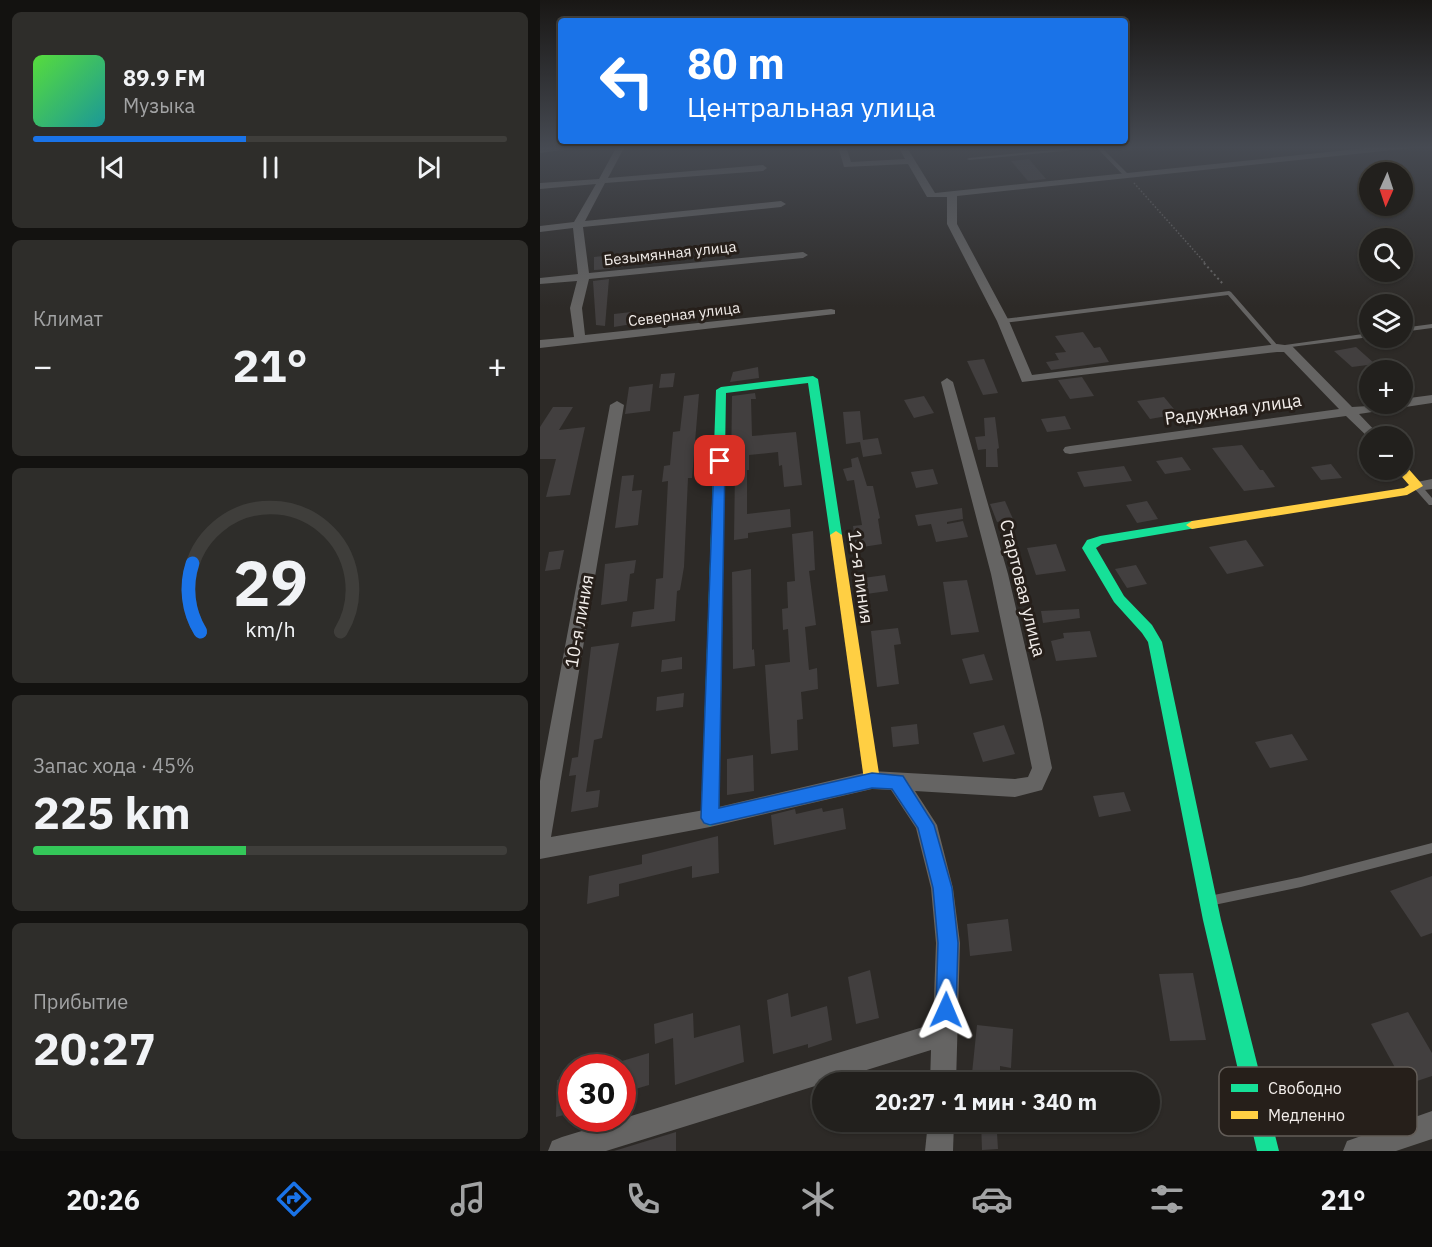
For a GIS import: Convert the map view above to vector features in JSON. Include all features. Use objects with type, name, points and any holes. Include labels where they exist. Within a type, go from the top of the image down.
[{"type":"street","points":[[580,341],[576,308],[584,276],[578,225],[593,200]]},
{"type":"street","points":[[951,200],[952,224],[1003,321],[1027,379],[1277,348],[1288,349],[1363,426]]},
{"type":"street","points":[[540,229],[781,204]]},
{"type":"street","name":"Безымянная улица","points":[[540,281],[803,255]]},
{"type":"street","name":"Северная улица","points":[[540,344],[831,312]]},
{"type":"street","name":"12-я линия","points":[[710,818],[722,390],[813,379],[872,780]]},
{"type":"street","name":"Стартовая улица","points":[[897,782],[1015,788],[1035,784],[1042,768],[1022,665],[1000,573],[947,382]]},
{"type":"street","name":"Радужная улица","points":[[1413,402],[1432,399]]},
{"type":"street","name":"10-я линия","points":[[540,838],[617,405]]},
{"type":"street","name":"Радужная улица","points":[[1070,450],[1359,409]]},
{"type":"street","points":[[1412,480],[1417,486]]},
{"type":"street","points":[[1248,1067],[1209,901],[1155,642],[1147,629],[1119,599],[1089,548],[1092,543],[1100,540],[1407,491],[1417,486],[1432,484]]},
{"type":"street","points":[[540,849],[710,818],[872,780],[897,782],[926,825],[942,888],[948,943],[944,1072]]},
{"type":"street","points":[[562,1151],[946,1033]]},
{"type":"street","points":[[1417,1130],[1432,1125]]},
{"type":"street","points":[[939,1151],[940,1132]]},
{"type":"street","points":[[1264,1136],[1268,1151]]},
{"type":"street","points":[[1357,1151],[1400,1136]]},
{"type":"lane","points":[[1003,321],[1229,293],[1277,348],[1359,337]]},
{"type":"lane","points":[[1413,329],[1432,326]]},
{"type":"lane","points":[[1417,486],[1432,503]]},
{"type":"lane","points":[[1209,901],[1301,882],[1432,848]]},
{"type":"path","points":[[1148,200],[1229,293]]},
{"type":"building","points":[[611,255],[610,269],[594,270],[594,257]]},
{"type":"building","points":[[609,279],[605,326],[596,325],[593,281]]},
{"type":"building","points":[[631,312],[632,324],[614,327],[614,314]]},
{"type":"building","points":[[1083,332],[1094,348],[1100,347],[1109,362],[1051,370],[1046,362],[1059,360],[1055,353],[1066,352],[1055,336]]},
{"type":"building","points":[[1356,347],[1371,360],[1359,360],[1359,366],[1352,367],[1334,351]]},
{"type":"building","points":[[984,359],[998,393],[983,395],[967,361]]},
{"type":"building","points":[[758,367],[759,378],[730,382],[733,372]]},
{"type":"building","points":[[675,373],[673,387],[659,388],[661,374]]},
{"type":"building","points":[[1082,377],[1094,396],[1070,399],[1058,380]]},
{"type":"building","points":[[653,384],[650,411],[625,414],[629,387]]},
{"type":"building","points":[[755,393],[756,399],[751,399],[752,436],[796,432],[802,485],[784,487],[778,452],[749,455],[747,514],[790,509],[791,527],[748,533],[748,538],[734,540],[735,471],[731,472],[732,396]]},
{"type":"building","points":[[699,394],[692,478],[688,478],[684,567],[680,590],[677,591],[675,621],[631,627],[633,612],[654,609],[656,579],[663,578],[668,481],[662,482],[664,466],[670,465],[673,432],[680,431],[684,396]]},
{"type":"building","points":[[924,396],[934,413],[914,418],[904,400]]},
{"type":"building","points":[[1164,397],[1178,414],[1150,419],[1137,401]]},
{"type":"building","points":[[553,407],[573,407],[559,430],[585,427],[570,495],[546,497],[556,459],[540,459],[540,427]]},
{"type":"building","points":[[860,411],[863,440],[878,438],[882,454],[863,457],[860,442],[846,444],[843,412]]},
{"type":"building","points":[[1065,416],[1071,429],[1047,432],[1041,419]]},
{"type":"building","points":[[995,417],[999,448],[997,449],[998,467],[986,467],[986,449],[978,450],[975,437],[985,436],[984,418]]},
{"type":"building","points":[[1242,445],[1275,487],[1244,491],[1212,448]]},
{"type":"building","points":[[858,457],[867,486],[873,486],[880,518],[878,519],[882,544],[856,548],[853,526],[862,525],[854,480],[847,481],[843,469],[852,467],[851,459]]},
{"type":"building","points":[[1182,457],[1191,470],[1165,474],[1156,461]]},
{"type":"building","points":[[1331,464],[1342,478],[1321,480],[1311,467]]},
{"type":"building","points":[[1124,466],[1132,481],[1084,487],[1077,472]]},
{"type":"building","points":[[933,469],[938,484],[916,488],[911,472]]},
{"type":"building","points":[[634,475],[632,491],[642,490],[638,525],[615,528],[622,476]]},
{"type":"building","points":[[1005,501],[1013,519],[997,522],[990,504]]},
{"type":"building","points":[[1147,501],[1158,519],[1137,523],[1126,505]]},
{"type":"building","points":[[962,508],[963,519],[947,522],[947,524],[963,521],[968,537],[936,542],[931,524],[918,526],[915,515]]},
{"type":"building","points":[[813,531],[815,570],[809,571],[816,625],[805,627],[809,670],[817,668],[818,689],[801,692],[803,719],[797,720],[798,750],[771,754],[765,665],[790,662],[788,629],[783,630],[782,609],[788,608],[787,582],[795,581],[792,534]]},
{"type":"building","points":[[1246,540],[1264,566],[1227,574],[1209,547]]},
{"type":"building","points":[[1056,544],[1066,571],[1036,575],[1027,548]]},
{"type":"building","points":[[564,550],[560,569],[545,571],[549,552]]},
{"type":"building","points":[[636,560],[634,573],[630,574],[627,601],[601,605],[605,564]]},
{"type":"building","points":[[1136,565],[1147,584],[1127,588],[1115,569]]},
{"type":"building","points":[[751,569],[752,650],[754,649],[755,666],[733,669],[732,572]]},
{"type":"building","points":[[885,575],[888,591],[859,595],[856,579]]},
{"type":"building","points":[[967,580],[979,632],[951,635],[943,582]]},
{"type":"building","points":[[1079,609],[1080,618],[1043,623],[1041,611]]},
{"type":"building","points":[[898,628],[901,644],[894,645],[899,684],[877,687],[871,631]]},
{"type":"building","points":[[1090,631],[1097,657],[1056,661],[1051,641],[1064,638],[1063,633]]},
{"type":"building","points":[[619,643],[602,738],[594,740],[586,792],[600,790],[598,807],[571,812],[576,775],[569,776],[572,758],[578,757],[591,647]]},
{"type":"building","points":[[984,654],[993,680],[970,684],[962,659]]},
{"type":"building","points":[[682,657],[682,669],[661,672],[662,660]]},
{"type":"building","points":[[684,693],[683,707],[656,711],[657,697]]},
{"type":"building","points":[[917,724],[919,744],[893,747],[891,727]]},
{"type":"building","points":[[1004,725],[1015,754],[983,762],[973,733]]},
{"type":"building","points":[[1292,734],[1308,760],[1270,768],[1255,742]]},
{"type":"building","points":[[753,755],[754,791],[727,795],[727,759]]},
{"type":"building","points":[[1124,792],[1131,811],[1099,817],[1093,796]]},
{"type":"building","points":[[822,808],[823,812],[843,808],[846,829],[774,845],[771,815],[795,809],[796,814]]},
{"type":"building","points":[[718,836],[719,873],[692,878],[692,866],[619,884],[619,896],[587,904],[589,876],[642,864],[642,855]]},
{"type":"building","points":[[1432,876],[1432,933],[1421,937],[1390,891]]},
{"type":"building","points":[[1008,919],[1012,951],[970,956],[967,924]]},
{"type":"building","points":[[870,970],[879,1018],[856,1024],[848,977]]},
{"type":"building","points":[[1193,973],[1206,1040],[1170,1041],[1159,974]]},
{"type":"building","points":[[788,993],[791,1017],[827,1006],[832,1040],[808,1048],[808,1044],[773,1054],[767,1000]]},
{"type":"building","points":[[1408,1012],[1432,1053],[1432,1076],[1417,1081],[1417,1067],[1395,1067],[1371,1024]]},
{"type":"building","points":[[693,1013],[694,1038],[740,1025],[744,1062],[675,1085],[673,1038],[655,1044],[654,1024]]},
{"type":"building","points":[[977,1025],[1013,1029],[1011,1068],[1000,1066],[1000,1072],[972,1072]]},
{"type":"building","points":[[649,1053],[649,1085],[636,1089],[636,1057]]},
{"type":"building","points":[[557,1080],[558,1116],[556,1117]]},
{"type":"building","points":[[676,1132],[676,1151],[614,1151]]},
{"type":"building","points":[[981,1132],[1023,1132],[997,1133],[998,1149],[982,1150]]},
{"type":"traffic: fast","points":[[710,818],[721,390],[813,379],[836,535]]},
{"type":"traffic: fast","points":[[1192,525],[1100,540],[1092,543],[1089,548],[1119,599],[1147,629],[1155,642],[1212,920],[1248,1067]]},
{"type":"traffic: fast","points":[[1264,1136],[1268,1151]]},
{"type":"traffic: slow","points":[[1192,525],[1407,491],[1417,486],[1412,480]]},
{"type":"traffic: slow","points":[[836,535],[872,780]]},
{"type":"route","points":[[720,461],[710,818],[872,780],[897,782],[926,825],[942,888],[948,943],[946,1010]]}]
